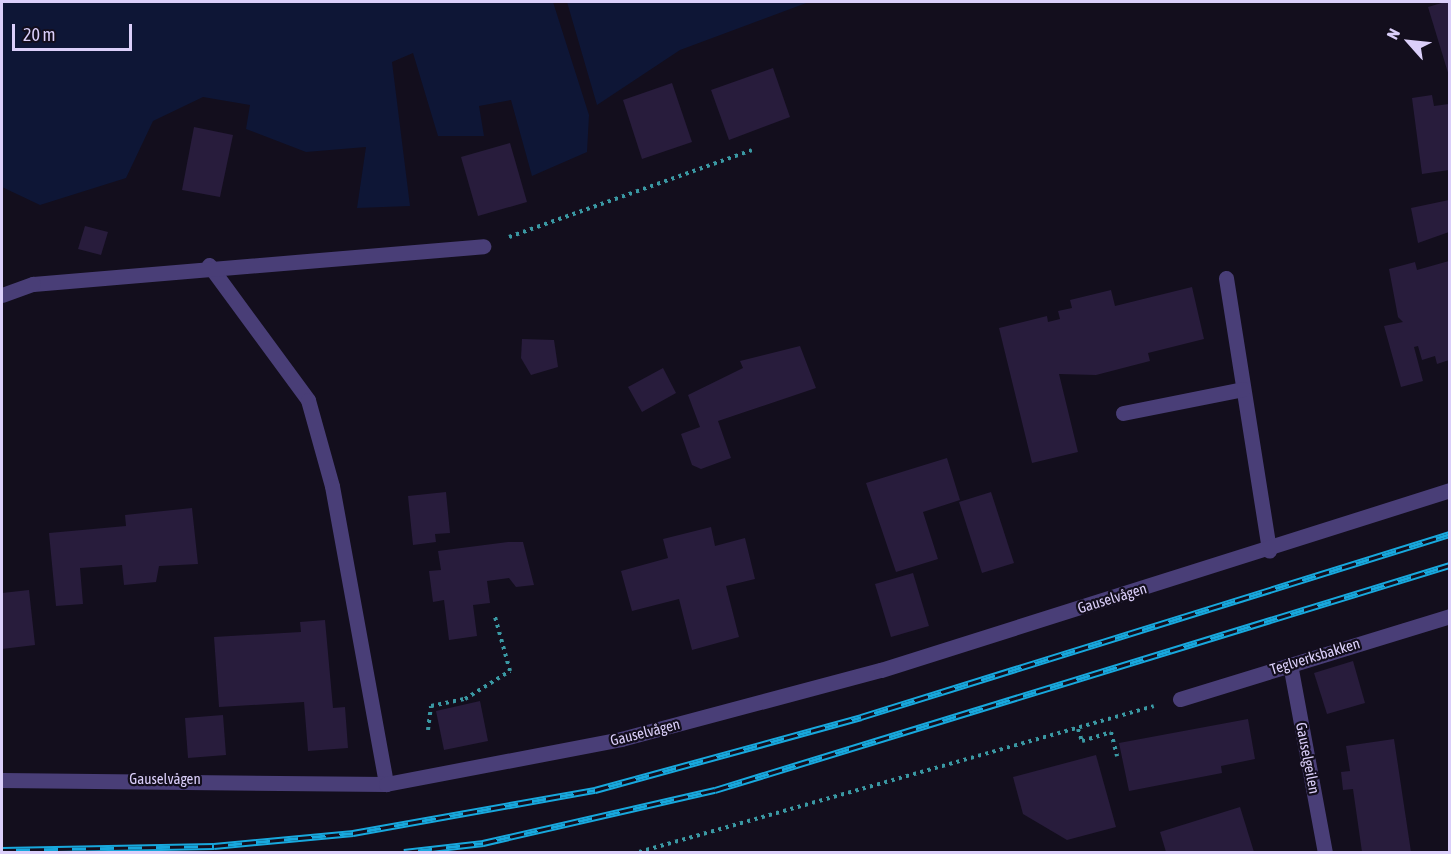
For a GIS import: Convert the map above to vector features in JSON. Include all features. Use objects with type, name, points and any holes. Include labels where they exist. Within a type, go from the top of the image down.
[{"type":"street","points":[[2,295],[33,284],[209,265],[483,246]]},
{"type":"street","points":[[209,265],[308,400],[332,486],[386,784]]},
{"type":"street","points":[[1226,278],[1269,551]]},
{"type":"street","points":[[1123,413],[1243,389]]},
{"type":"street","name":"Gauselvågen","points":[[2,780],[386,784],[621,739],[881,670],[1269,551],[1449,490]]},
{"type":"street","name":"Teglverksbakken","points":[[1180,699],[1449,616]]},
{"type":"street","name":"Gauselgeilen","points":[[1290,664],[1326,852]]},
{"type":"path","points":[[483,246],[752,150]]},
{"type":"path","points":[[428,730],[431,706],[465,699],[510,671],[495,617]]},
{"type":"path","points":[[639,852],[1180,699]]},
{"type":"path","points":[[1078,729],[1082,741],[1112,732],[1117,756]]},
{"type":"water","points":[[2,2],[553,2],[589,115],[587,152],[532,176],[511,100],[479,106],[484,136],[438,136],[413,53],[392,62],[410,206],[357,208],[366,147],[306,152],[246,129],[250,105],[203,97],[153,121],[126,178],[40,205],[2,187]]},
{"type":"water","points":[[567,2],[809,2],[680,50],[597,105]]},
{"type":"building","points":[[1449,2],[1449,76],[1428,7]]},
{"type":"building","points":[[773,68],[790,117],[729,140],[711,90]]},
{"type":"building","points":[[672,83],[692,142],[642,159],[623,100]]},
{"type":"building","points":[[1432,95],[1434,106],[1449,104],[1449,170],[1422,174],[1412,98]]},
{"type":"building","points":[[194,127],[233,135],[220,197],[182,190]]},
{"type":"building","points":[[510,143],[527,202],[478,216],[461,157]]},
{"type":"building","points":[[1449,200],[1449,232],[1418,243],[1411,208]]},
{"type":"building","points":[[85,226],[108,232],[101,255],[78,249]]},
{"type":"building","points":[[1449,261],[1449,360],[1437,364],[1435,356],[1422,360],[1418,346],[1414,347],[1423,381],[1401,387],[1384,326],[1403,322],[1398,317],[1389,269],[1415,262],[1417,270]]},
{"type":"building","points":[[1192,287],[1204,339],[1148,353],[1150,361],[1096,375],[1059,374],[1078,452],[1032,463],[999,328],[1047,316],[1048,322],[1060,319],[1058,311],[1072,308],[1070,300],[1111,290],[1115,306]]},
{"type":"building","points":[[522,339],[554,340],[558,367],[531,375],[521,358]]},
{"type":"building","points":[[800,346],[816,388],[718,421],[731,458],[701,469],[692,465],[681,434],[700,427],[688,395],[743,368],[740,361]]},
{"type":"building","points":[[663,368],[676,393],[642,412],[628,387]]},
{"type":"building","points":[[947,458],[960,500],[923,512],[938,559],[896,572],[866,483]]},
{"type":"building","points":[[446,492],[450,533],[435,534],[436,542],[413,545],[408,496]]},
{"type":"building","points":[[991,492],[1014,563],[982,573],[959,502]]},
{"type":"building","points":[[192,508],[198,564],[159,566],[156,582],[124,585],[122,565],[80,568],[83,604],[56,606],[49,533],[126,526],[125,515]]},
{"type":"building","points":[[711,527],[715,546],[745,538],[755,579],[726,586],[739,637],[692,650],[679,599],[632,611],[621,571],[668,558],[663,539]]},
{"type":"building","points":[[523,542],[534,585],[516,587],[509,578],[487,581],[490,603],[473,605],[477,636],[449,640],[444,600],[433,602],[429,571],[441,570],[438,551]]},
{"type":"building","points":[[913,573],[929,626],[891,637],[875,584]]},
{"type":"building","points":[[29,590],[35,645],[2,649],[2,593]]},
{"type":"building","points":[[325,620],[333,708],[345,707],[348,748],[308,751],[304,702],[219,707],[214,637],[301,632],[300,622]]},
{"type":"building","points":[[1353,661],[1365,703],[1327,714],[1314,673]]},
{"type":"building","points":[[480,701],[488,741],[444,750],[436,711]]},
{"type":"building","points":[[223,715],[226,755],[188,758],[185,718]]},
{"type":"building","points":[[1248,719],[1255,759],[1221,766],[1222,773],[1129,791],[1119,743]]},
{"type":"building","points":[[1394,739],[1411,852],[1362,852],[1353,789],[1343,790],[1341,772],[1350,771],[1346,746]]},
{"type":"building","points":[[1096,755],[1116,827],[1067,840],[1023,814],[1013,777]]},
{"type":"building","points":[[1240,807],[1254,852],[1166,852],[1160,832]]},
{"type":"railway","points":[[2,850],[214,846],[353,833],[595,790],[861,717],[1450,534]]},
{"type":"railway","points":[[404,852],[483,843],[715,790],[1450,565]]}]
